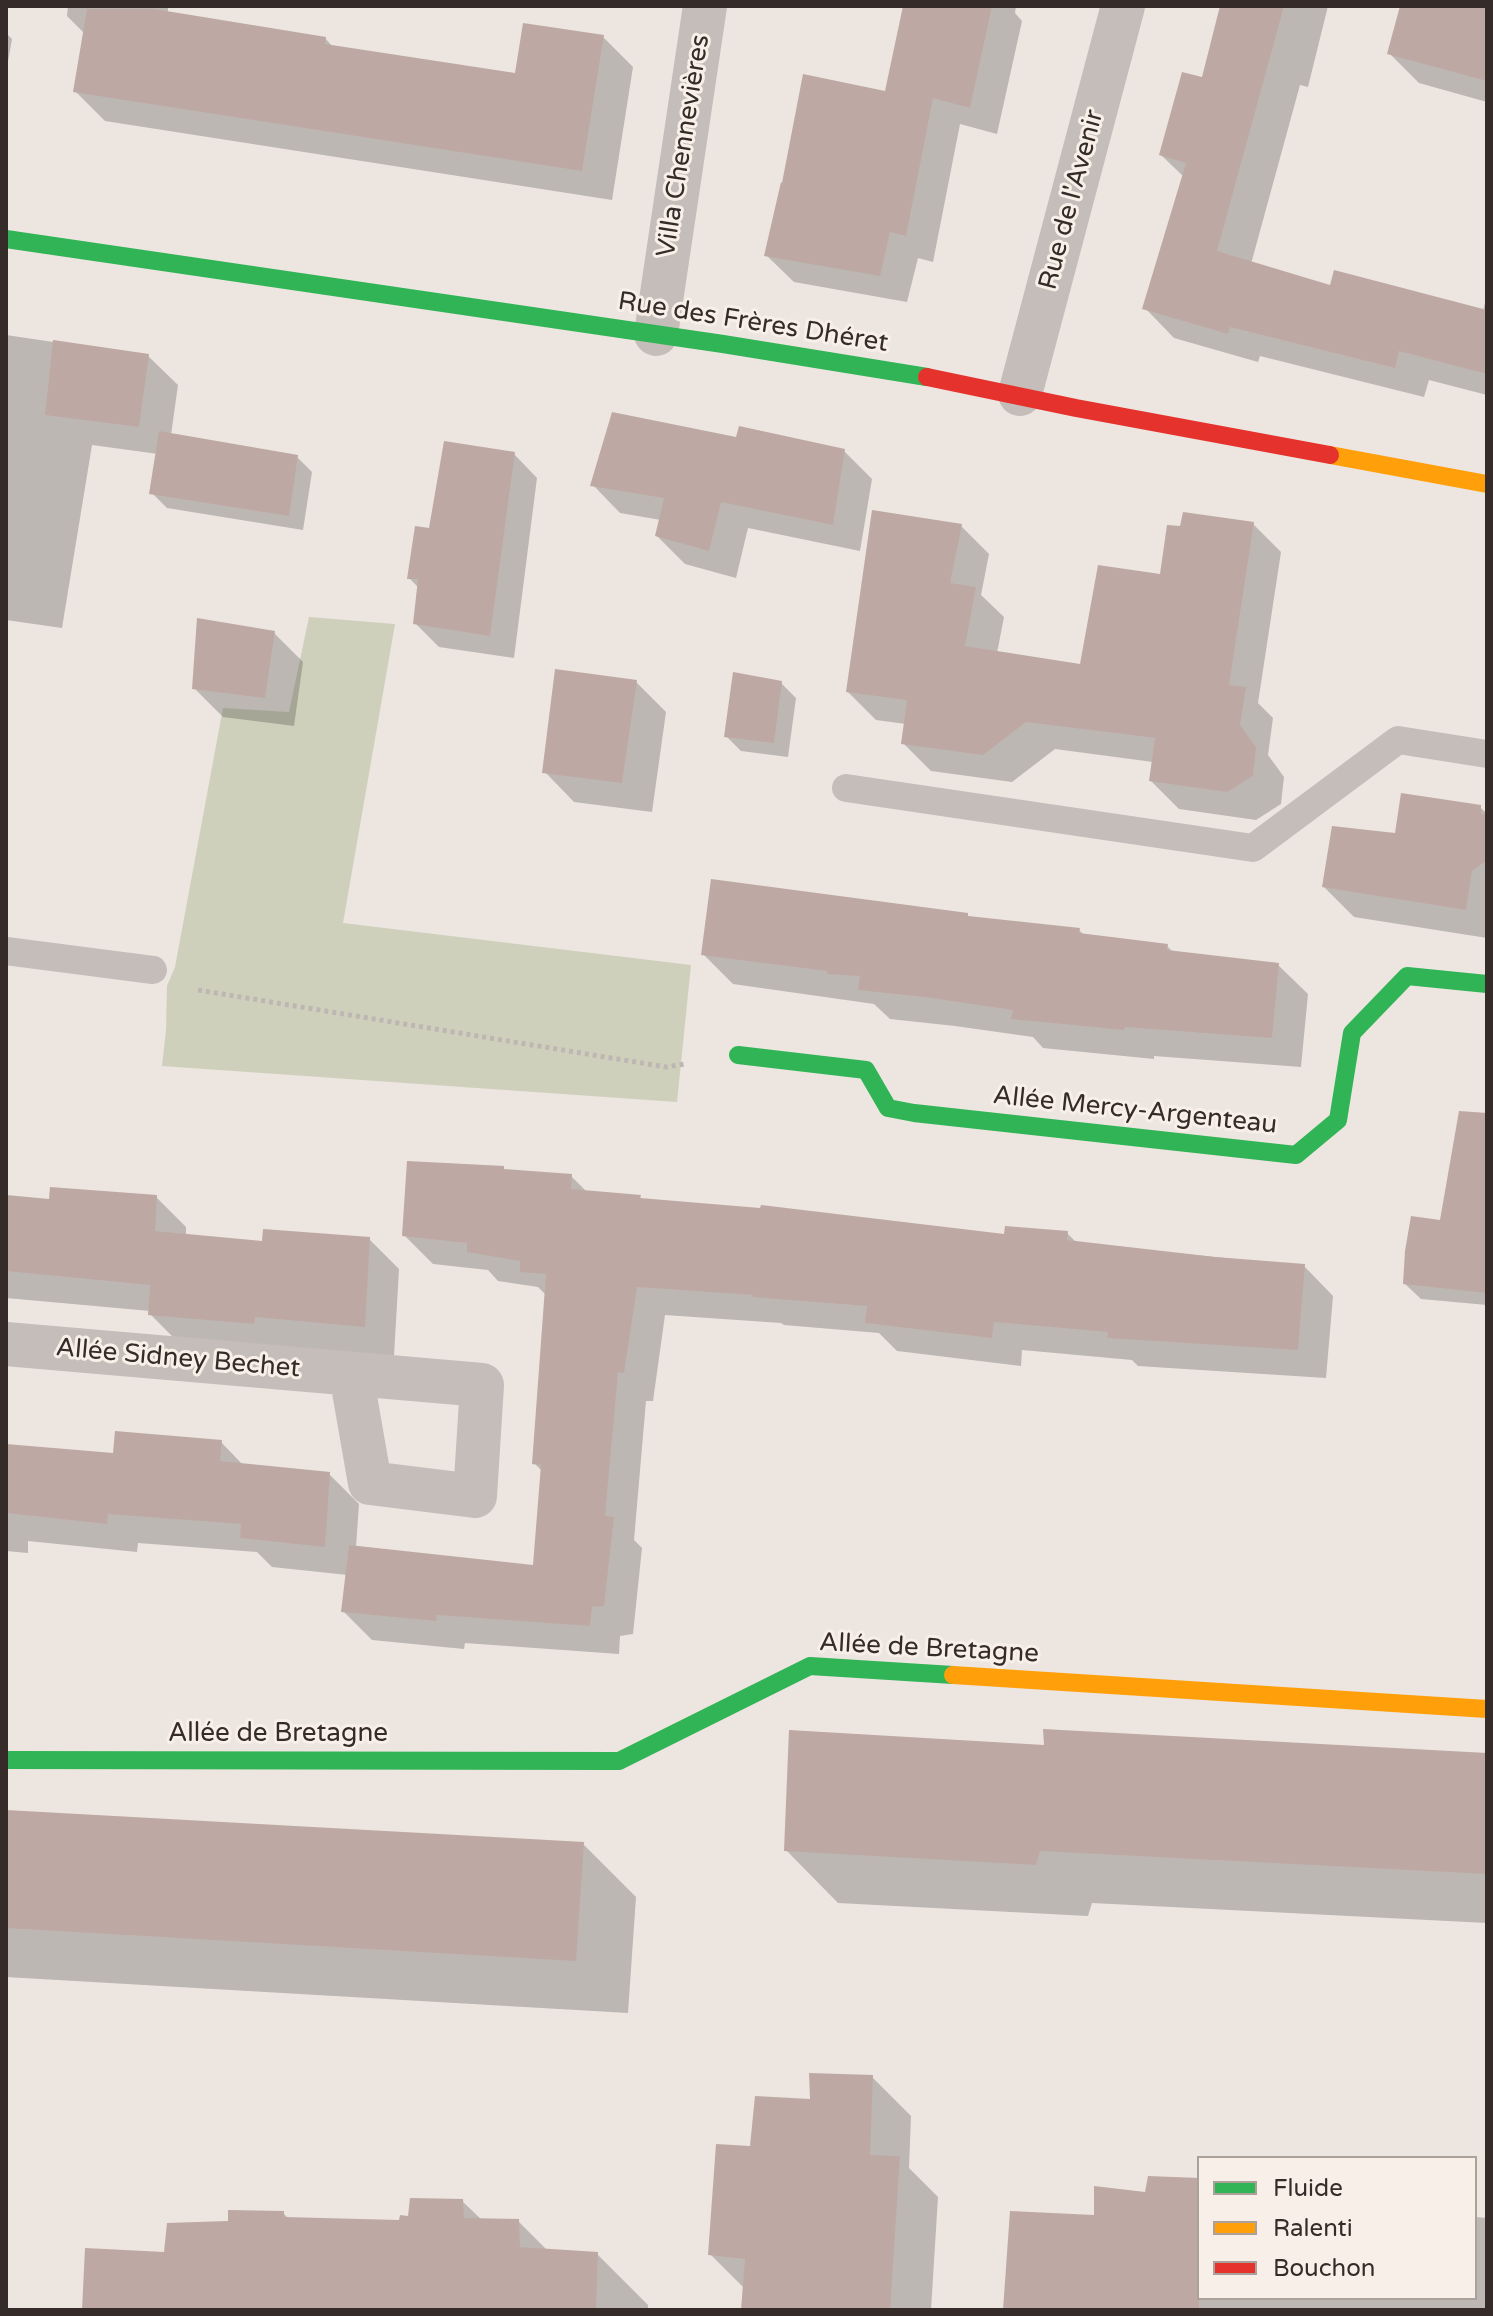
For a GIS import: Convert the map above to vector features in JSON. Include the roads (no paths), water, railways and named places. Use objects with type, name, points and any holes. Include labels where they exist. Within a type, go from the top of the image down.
[{"type":"street","name":"Villa Chennevières","points":[[656,334],[705,6]]},
{"type":"street","name":"Rue de l'Avenir","points":[[1020,394],[1123,6]]},
{"type":"street","name":"Rue des Frères Dhéret","points":[[6,239],[930,377],[1076,408],[1487,484]]},
{"type":"street","name":"Allée Mercy-Argenteau","points":[[738,1055],[866,1070],[888,1108],[914,1113],[1296,1155],[1338,1120],[1352,1033],[1407,976],[1487,984]]},
{"type":"street","name":"Allée Sidney Bechet","points":[[6,1344],[351,1374]]},
{"type":"street","name":"Allée de Bretagne","points":[[6,1760],[619,1761],[810,1666],[1487,1709]]},
{"type":"lane","points":[[846,788],[1253,848],[1398,740],[1487,754]]},
{"type":"lane","points":[[6,951],[153,970]]}]
